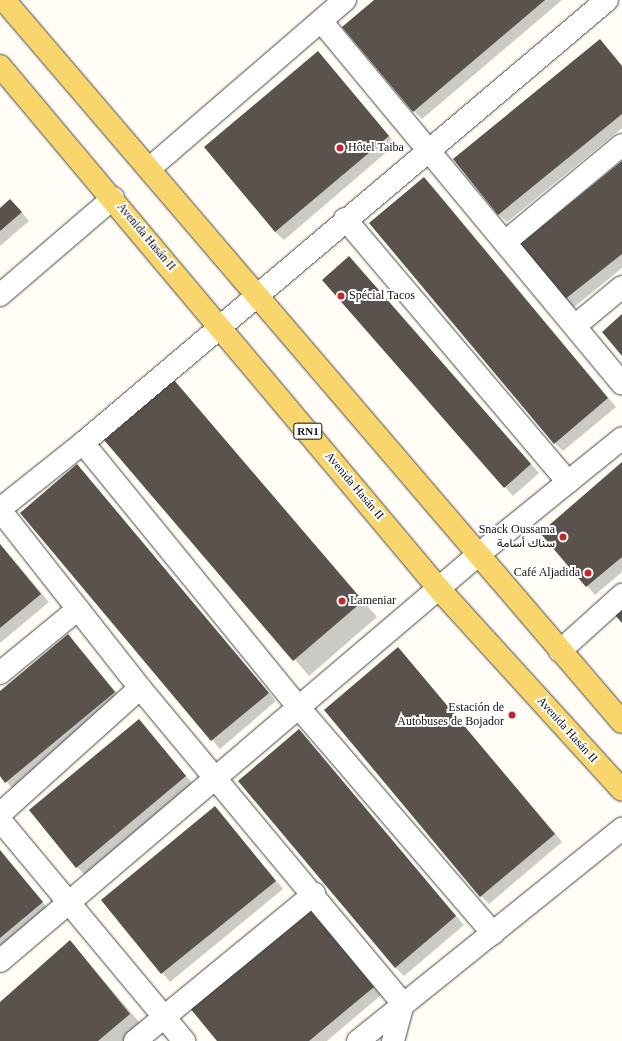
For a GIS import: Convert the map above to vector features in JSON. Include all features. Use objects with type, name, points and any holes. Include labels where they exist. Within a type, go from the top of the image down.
[{"type":"main road","points":[[4,0],[622,722]]},
{"type":"main road","name":"Avenida Hasán II","points":[[0,66],[220,324],[440,590],[622,790]]},
{"type":"street","points":[[149,168],[345,0]]},
{"type":"street","points":[[403,1004],[314,894],[140,688],[0,509],[83,443],[220,324],[607,0]]},
{"type":"street","points":[[321,21],[622,383]]},
{"type":"street","points":[[505,242],[622,145]]},
{"type":"street","points":[[0,295],[113,198]]},
{"type":"street","points":[[346,219],[568,482]]},
{"type":"street","points":[[575,326],[622,287]]},
{"type":"street","points":[[0,961],[67,902],[300,709],[440,590],[479,554],[622,438]]},
{"type":"street","points":[[83,443],[300,709],[493,934]]},
{"type":"street","points":[[560,651],[622,596]]},
{"type":"street","points":[[0,673],[78,609]]},
{"type":"street","points":[[0,814],[140,688]]},
{"type":"street","points":[[0,820],[184,1041]]},
{"type":"street","points":[[358,1041],[622,829]]},
{"type":"street","points":[[135,1041],[314,894]]},
{"type":"street","points":[[393,1041],[403,1004]]},
{"type":"building","points":[[374,0],[545,0],[413,112],[342,27]]},
{"type":"building","points":[[600,39],[622,66],[622,114],[498,215],[453,159]]},
{"type":"building","points":[[318,51],[389,136],[275,232],[204,147]]},
{"type":"building","points":[[622,161],[622,254],[564,300],[519,245]]},
{"type":"building","points":[[424,177],[608,398],[554,444],[369,223]]},
{"type":"building","points":[[10,199],[22,212],[0,231],[0,208]]},
{"type":"building","points":[[349,256],[531,464],[504,488],[322,280]]},
{"type":"building","points":[[622,314],[622,356],[602,332]]},
{"type":"building","points":[[174,380],[363,601],[293,661],[104,440]]},
{"type":"building","points":[[622,462],[622,557],[586,587],[540,533]]},
{"type":"building","points":[[77,464],[269,693],[211,741],[20,513]]},
{"type":"building","points":[[0,544],[41,594],[0,628]]},
{"type":"building","points":[[622,610],[622,623],[615,615]]},
{"type":"building","points":[[68,634],[115,692],[5,783],[0,776],[0,691]]},
{"type":"building","points":[[398,647],[555,834],[480,897],[324,710]]},
{"type":"building","points":[[139,719],[186,776],[76,868],[29,810]]},
{"type":"building","points":[[299,729],[456,916],[395,968],[238,781]]},
{"type":"building","points":[[215,806],[276,881],[161,974],[101,900]]},
{"type":"building","points":[[0,850],[43,902],[0,938]]},
{"type":"building","points":[[309,908],[374,987],[309,1041],[217,1041],[189,1007]]},
{"type":"building","points":[[70,940],[130,1014],[98,1041],[0,1041],[0,1002]]},
{"type":"place","name":"Hôtel Taiba","points":[[340,148]]},
{"type":"place","name":"Spécial Tacos","points":[[341,296]]},
{"type":"place","name":"Snack Oussama سناك أسامة","points":[[563,537]]},
{"type":"place","name":"Café Aljadida","points":[[588,573]]},
{"type":"place","name":"Lameniar","points":[[342,601]]},
{"type":"place","name":"Estación de Autobuses de Bojador","points":[[512,715]]}]
